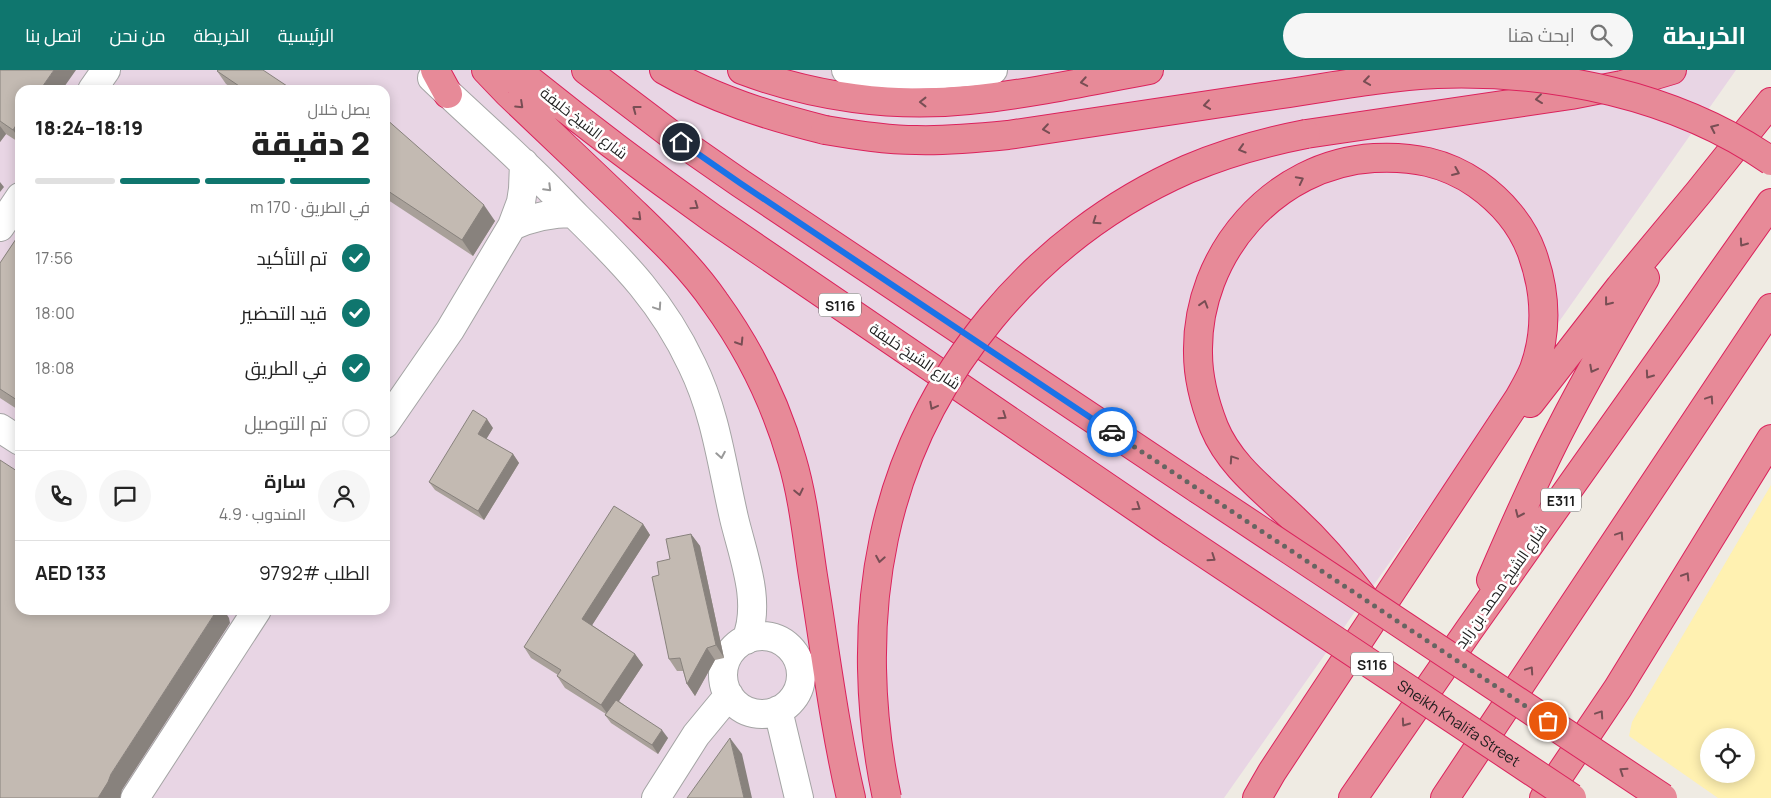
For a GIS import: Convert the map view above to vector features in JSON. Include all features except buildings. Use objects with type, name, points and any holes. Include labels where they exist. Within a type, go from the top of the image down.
[{"type":"highway","points":[[486,70],[670,248],[715,302],[746,351],[760,378],[773,405],[792,461],[806,526],[830,685],[851,798]]},
{"type":"highway","name":"شارع الشيخ خليفة","points":[[517,70],[582,123],[712,218],[1171,531]]},
{"type":"highway","points":[[586,70],[674,137],[740,183],[1663,798]]},
{"type":"highway","points":[[664,70],[722,98],[772,117],[825,130],[870,137],[916,140],[962,140],[1008,135],[1401,76],[1513,74],[1568,82],[1623,94],[1658,105],[1693,118],[1727,134],[1771,161]]},
{"type":"highway","points":[[742,70],[802,89],[846,97],[892,102],[930,102],[1005,96],[1149,70]]},
{"type":"highway","points":[[887,798],[878,746],[874,704],[873,619],[877,578],[894,498],[908,459],[944,385],[976,337],[1019,286],[1048,258],[1114,208],[1150,187],[1187,169],[1266,142],[1306,134],[1571,95],[1622,85],[1672,70]]},
{"type":"highway","points":[[1430,533],[1620,287],[1771,102]]},
{"type":"highway","points":[[1257,798],[1272,772],[1519,398],[1534,370],[1542,339],[1545,307],[1540,275],[1529,245],[1512,217],[1490,194],[1464,175],[1434,162],[1396,157],[1357,159],[1319,170],[1285,187],[1254,212],[1230,242],[1212,277],[1201,314],[1198,353],[1203,392],[1215,429],[1235,463],[1320,544],[1366,600]]},
{"type":"highway","points":[[1469,630],[1521,509],[1561,427],[1604,347],[1699,192]]},
{"type":"highway","name":"شارع الشيخ محمد بن زايد","points":[[1353,798],[1469,630],[1771,203]]},
{"type":"highway","points":[[1445,798],[1771,308]]},
{"type":"highway","points":[[1544,798],[1618,688],[1771,439]]},
{"type":"highway","name":"Sheikh Khalifa Street","points":[[1171,531],[1572,798]]},
{"type":"street","points":[[96,85],[106,70]]},
{"type":"street","points":[[424,70],[442,82],[625,264],[651,296],[674,330],[693,366],[708,404],[719,442],[726,483],[753,600],[750,629],[746,640]]},
{"type":"street","points":[[846,70],[892,75],[929,76],[993,70]]},
{"type":"street","points":[[390,417],[450,330],[512,226],[523,189],[524,163]]},
{"type":"street","points":[[0,227],[15,204]]},
{"type":"street","points":[[512,226],[542,215],[573,213]]},
{"type":"street","points":[[0,428],[15,438]]},
{"type":"street","points":[[134,798],[254,615]]},
{"type":"street","points":[[763,636],[771,637],[787,645],[798,659],[801,676],[797,692],[792,700],[778,710],[760,714],[751,712],[742,708],[729,695],[724,680],[725,664],[733,650],[746,640],[763,636]]},
{"type":"street","points":[[656,798],[696,736],[729,695]]},
{"type":"street","points":[[778,710],[799,798]]},
{"type":"shaded area","points":[[0,70],[1736,70],[1224,798],[0,798]]},
{"type":"sand","points":[[1771,485],[1771,798],[1718,798],[1629,736],[1632,722]]},
{"type":"way so far","points":[[1112,432],[1548,721]]},
{"type":"route","points":[[681,142],[1112,432]]}]
